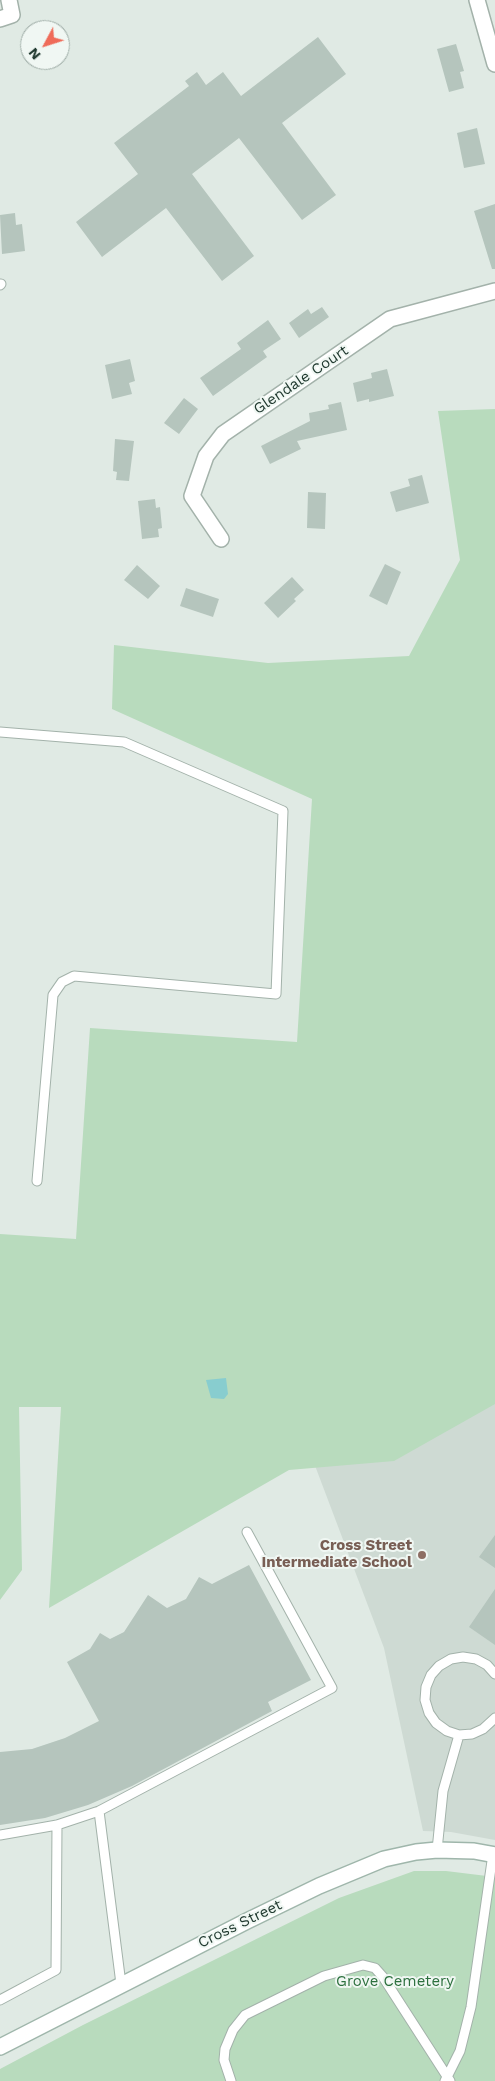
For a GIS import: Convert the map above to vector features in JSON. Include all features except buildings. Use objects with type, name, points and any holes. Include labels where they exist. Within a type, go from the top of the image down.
[{"type":"street","points":[[6,17],[9,0]]},
{"type":"street","points":[[477,0],[495,64]]},
{"type":"street","name":"Glendale Court","points":[[221,539],[192,496],[206,456],[222,434],[390,319],[495,291]]},
{"type":"street","name":"Cross Street","points":[[0,2048],[121,1984],[319,1886],[384,1859],[416,1852],[437,1850],[494,1854]]},
{"type":"lane","points":[[0,732],[124,742],[283,811],[276,994],[74,976],[62,982],[53,995],[37,1181]]},
{"type":"lane","points":[[0,1835],[58,1825],[99,1812],[332,1688],[247,1532]]},
{"type":"lane","points":[[495,1674],[487,1665],[476,1659],[463,1657],[451,1659],[439,1666],[431,1675],[426,1687],[425,1700],[429,1713],[436,1723],[447,1731],[459,1735],[472,1734],[484,1729],[495,1718]]},
{"type":"lane","points":[[437,1850],[444,1791],[459,1735]]},
{"type":"lane","points":[[99,1812],[121,1984]]},
{"type":"lane","points":[[0,2000],[56,1970],[58,1825]]},
{"type":"lane","points":[[448,2080],[460,2051],[472,2007],[491,1902],[494,1854]]},
{"type":"lane","points":[[231,2081],[224,2060],[225,2049],[233,2030],[245,2015],[324,1976],[363,1965],[375,1968],[383,1978],[448,2080]]},
{"type":"shaded area","name":"Cross Street Intermediate School","points":[[495,1357],[495,1840],[451,1832],[423,1831],[384,1648],[314,1463]]},
{"type":"green space","points":[[495,409],[495,1404],[394,1461],[289,1470],[49,1608],[61,1407],[19,1407],[22,1570],[0,1600],[0,1234],[76,1239],[90,1028],[297,1042],[312,799],[112,709],[114,645],[268,663],[409,656],[460,560],[438,411]]},
{"type":"green space","name":"Grove Cemetery","points":[[414,1871],[446,1871],[495,1877],[495,2081],[0,2081],[0,2069],[83,2025],[339,1898]]},
{"type":"water","points":[[226,1378],[228,1394],[224,1399],[211,1398],[206,1380]]},
{"type":"place","name":"Cross Street Intermediate School","points":[[422,1555]]}]
